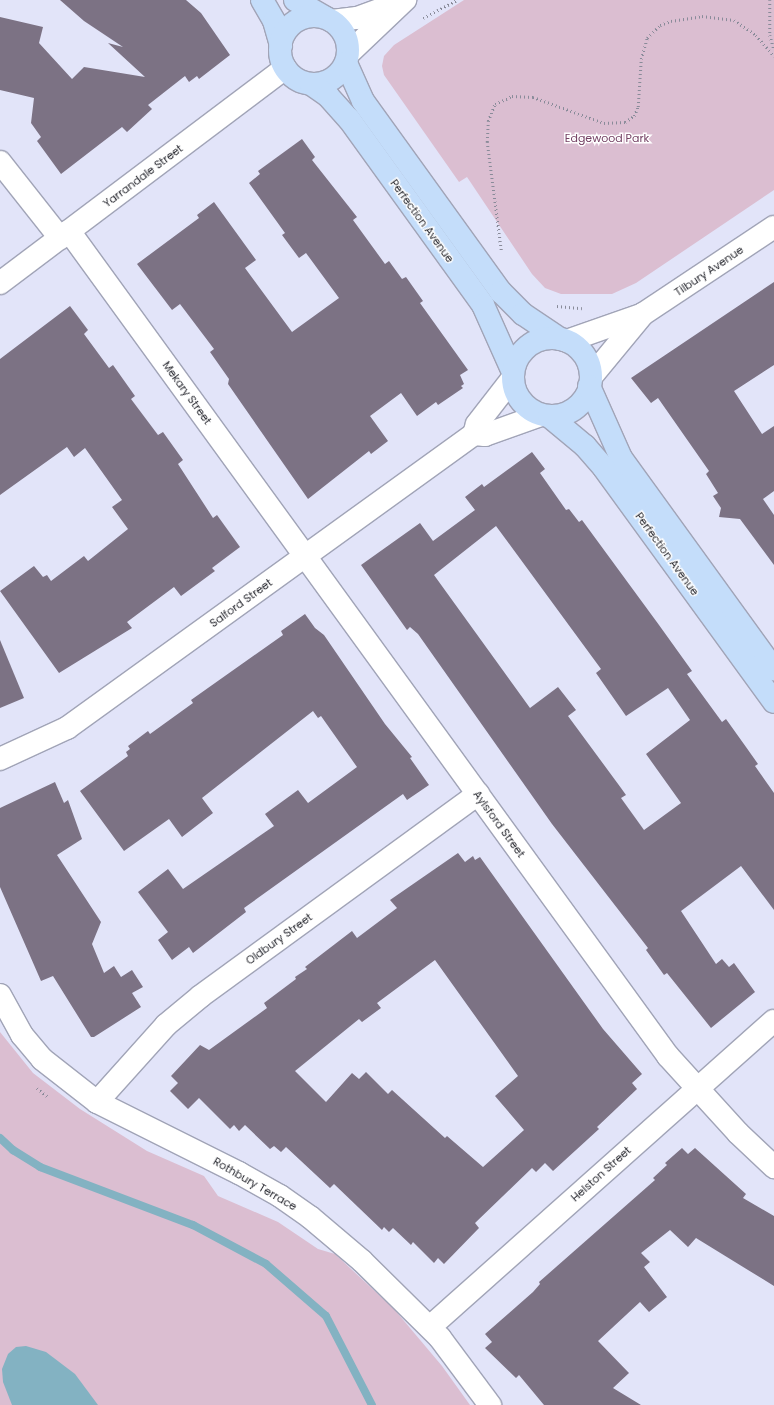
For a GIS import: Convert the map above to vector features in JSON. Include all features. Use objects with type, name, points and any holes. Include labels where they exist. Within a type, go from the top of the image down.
[{"type":"main road","points":[[262,0],[274,21],[285,68],[296,79],[311,84],[328,82],[342,71],[347,59],[345,36],[328,19],[295,0]]},
{"type":"main road","points":[[280,46],[283,37],[295,22],[314,16],[328,19]]},
{"type":"main road","name":"Perfection Avenue","points":[[347,59],[363,101],[501,292],[523,314],[563,340]]},
{"type":"main road","name":"Perfection Avenue","points":[[311,84],[328,96],[349,119],[483,304],[513,376]]},
{"type":"main road","points":[[547,338],[563,340],[584,356],[590,381],[586,396],[575,408],[560,415],[545,416],[530,410],[521,401],[513,376],[516,360],[524,350],[535,342],[547,338]]},
{"type":"main road","name":"Perfection Avenue","points":[[590,381],[621,458],[774,670]]},
{"type":"main road","name":"Perfection Avenue","points":[[545,416],[585,446],[604,468],[774,702]]},
{"type":"street","points":[[328,19],[357,18],[400,4]]},
{"type":"street","points":[[347,59],[400,4]]},
{"type":"street","name":"Yarrandale Street","points":[[0,283],[285,68]]},
{"type":"street","name":"Mekary Street","points":[[0,162],[64,234],[305,556]]},
{"type":"street","name":"Tilbury Avenue","points":[[563,340],[643,314],[774,227]]},
{"type":"street","name":"Tilbury Avenue","points":[[590,381],[643,314]]},
{"type":"street","name":"Salford Street","points":[[0,758],[67,728],[474,434],[477,424],[513,376]]},
{"type":"street","name":"Salford Street","points":[[474,434],[485,435],[545,416]]},
{"type":"street","name":"Aylsford Street","points":[[305,556],[668,1056],[697,1089],[774,1168]]},
{"type":"street","name":"Oldbury Street","points":[[97,1102],[166,1025],[201,996],[478,794]]},
{"type":"street","name":"Rothbury Terrace","points":[[0,995],[22,1035],[37,1053],[97,1102],[239,1173],[280,1196],[310,1217],[362,1261],[430,1327],[490,1405]]},
{"type":"street","name":"Helston Street","points":[[430,1327],[774,1021]]},
{"type":"path","points":[[770,0],[770,36],[774,49]]},
{"type":"path","points":[[501,252],[501,234],[487,142],[488,121],[495,104],[512,96],[532,97],[604,123],[625,122],[634,116],[638,107],[641,59],[647,38],[660,25],[671,21],[702,16],[734,20],[756,35],[774,56]]},
{"type":"path","points":[[552,306],[584,308]]},
{"type":"green space","name":"Edgewood Park","points":[[464,0],[774,0],[774,190],[636,283],[612,294],[561,294],[545,288],[532,274],[467,177],[459,182],[384,75],[382,66],[384,56],[394,45]]},
{"type":"green space","points":[[0,1032],[33,1073],[80,1109],[147,1151],[204,1176],[218,1196],[278,1222],[318,1249],[335,1254],[394,1309],[442,1366],[470,1405],[0,1405]]},
{"type":"water","points":[[26,1346],[46,1352],[75,1374],[98,1405],[12,1405],[3,1382],[2,1369],[8,1354],[16,1347]]},
{"type":"building","points":[[60,0],[186,0],[201,13],[230,55],[199,79],[197,76],[189,82],[185,76],[148,105],[152,109],[127,132],[122,127],[61,174],[37,141],[41,137],[31,123],[34,98],[0,90],[0,17],[43,27],[39,43],[72,79],[84,67],[145,77],[108,43],[123,47],[84,21]]},
{"type":"building","points":[[302,139],[315,157],[312,160],[357,217],[353,220],[385,264],[389,261],[402,279],[406,277],[423,301],[420,303],[468,370],[460,375],[464,384],[461,386],[463,388],[438,405],[436,402],[417,416],[401,393],[370,416],[388,441],[371,454],[369,451],[308,499],[228,384],[229,379],[210,352],[214,349],[180,304],[172,310],[137,264],[199,218],[197,215],[214,202],[256,260],[245,268],[292,332],[339,298],[306,253],[299,258],[282,235],[285,233],[249,183],[260,174],[258,171]]},
{"type":"building","points":[[774,282],[774,365],[734,391],[762,434],[774,426],[774,491],[763,499],[774,515],[774,565],[740,519],[719,517],[721,508],[713,496],[718,493],[706,474],[709,471],[658,398],[651,403],[631,378]]},
{"type":"building","points":[[70,306],[88,330],[84,334],[109,368],[113,365],[135,396],[131,399],[158,435],[163,432],[183,460],[178,464],[213,518],[217,515],[240,547],[212,568],[215,571],[181,596],[174,587],[127,622],[132,628],[59,673],[0,591],[34,566],[43,577],[47,575],[51,581],[84,556],[88,561],[128,529],[112,507],[122,500],[85,448],[74,457],[67,447],[0,495],[0,359]]},
{"type":"building","points":[[532,452],[545,469],[540,473],[566,510],[569,509],[579,522],[582,520],[692,671],[687,674],[722,722],[726,719],[758,764],[755,766],[774,793],[774,910],[741,866],[681,911],[716,964],[722,959],[729,967],[734,963],[755,992],[711,1028],[667,973],[664,975],[646,950],[648,948],[552,824],[418,634],[410,627],[407,630],[361,565],[420,523],[433,541],[475,510],[465,497],[482,484],[484,487]],"holes":[[[496,526],[601,669],[596,673],[626,716],[668,688],[690,720],[646,754],[681,803],[644,830],[621,798],[626,795],[568,716],[576,710],[558,687],[530,708],[434,575]]]},
{"type":"building","points":[[305,614],[315,628],[324,635],[385,724],[412,757],[410,758],[429,785],[407,800],[403,794],[244,908],[246,912],[193,953],[189,947],[172,960],[158,940],[168,932],[138,892],[168,869],[183,889],[274,826],[265,814],[298,790],[308,803],[357,767],[321,716],[318,718],[313,711],[202,798],[213,813],[182,837],[169,819],[124,851],[80,791],[128,756],[126,752],[130,749],[128,746],[148,731],[150,734],[193,703],[191,700],[283,635],[281,631]]},
{"type":"building","points":[[0,640],[24,698],[0,708]]},
{"type":"building","points":[[55,782],[64,803],[68,800],[82,839],[57,855],[101,922],[92,944],[104,973],[114,966],[121,977],[132,970],[143,987],[132,993],[141,1007],[94,1037],[91,1037],[53,976],[41,981],[0,887],[0,808]]},
{"type":"building","points":[[458,853],[465,862],[473,856],[475,860],[480,857],[603,1029],[642,1074],[632,1083],[637,1089],[597,1127],[599,1129],[553,1171],[545,1163],[536,1172],[532,1168],[475,1223],[479,1228],[444,1264],[438,1258],[434,1263],[413,1242],[411,1245],[393,1228],[389,1232],[384,1227],[382,1230],[334,1184],[330,1188],[286,1147],[281,1152],[274,1146],[270,1149],[245,1125],[239,1131],[234,1125],[230,1129],[199,1098],[188,1109],[170,1091],[178,1083],[171,1076],[200,1045],[209,1050],[267,1008],[264,1003],[296,979],[295,977],[307,969],[305,967],[352,931],[357,938],[397,908],[390,900]],"holes":[[[435,960],[518,1076],[495,1096],[524,1130],[483,1167],[447,1136],[445,1138],[392,1090],[388,1094],[366,1072],[359,1079],[352,1073],[326,1102],[295,1071],[359,1019],[362,1022],[381,1008],[377,1003]]]},
{"type":"building","points":[[682,1148],[688,1154],[695,1148],[746,1194],[743,1198],[774,1216],[774,1286],[696,1238],[688,1247],[670,1230],[641,1253],[650,1262],[644,1267],[667,1297],[649,1312],[640,1302],[598,1341],[629,1373],[613,1388],[641,1405],[544,1405],[519,1375],[516,1378],[485,1348],[492,1342],[485,1334],[533,1292],[540,1284],[539,1282],[655,1180],[653,1178],[667,1165],[665,1163]]},
{"type":"waterway","points":[[0,1138],[13,1150],[40,1167],[193,1225],[266,1264],[326,1316],[372,1405]]}]
